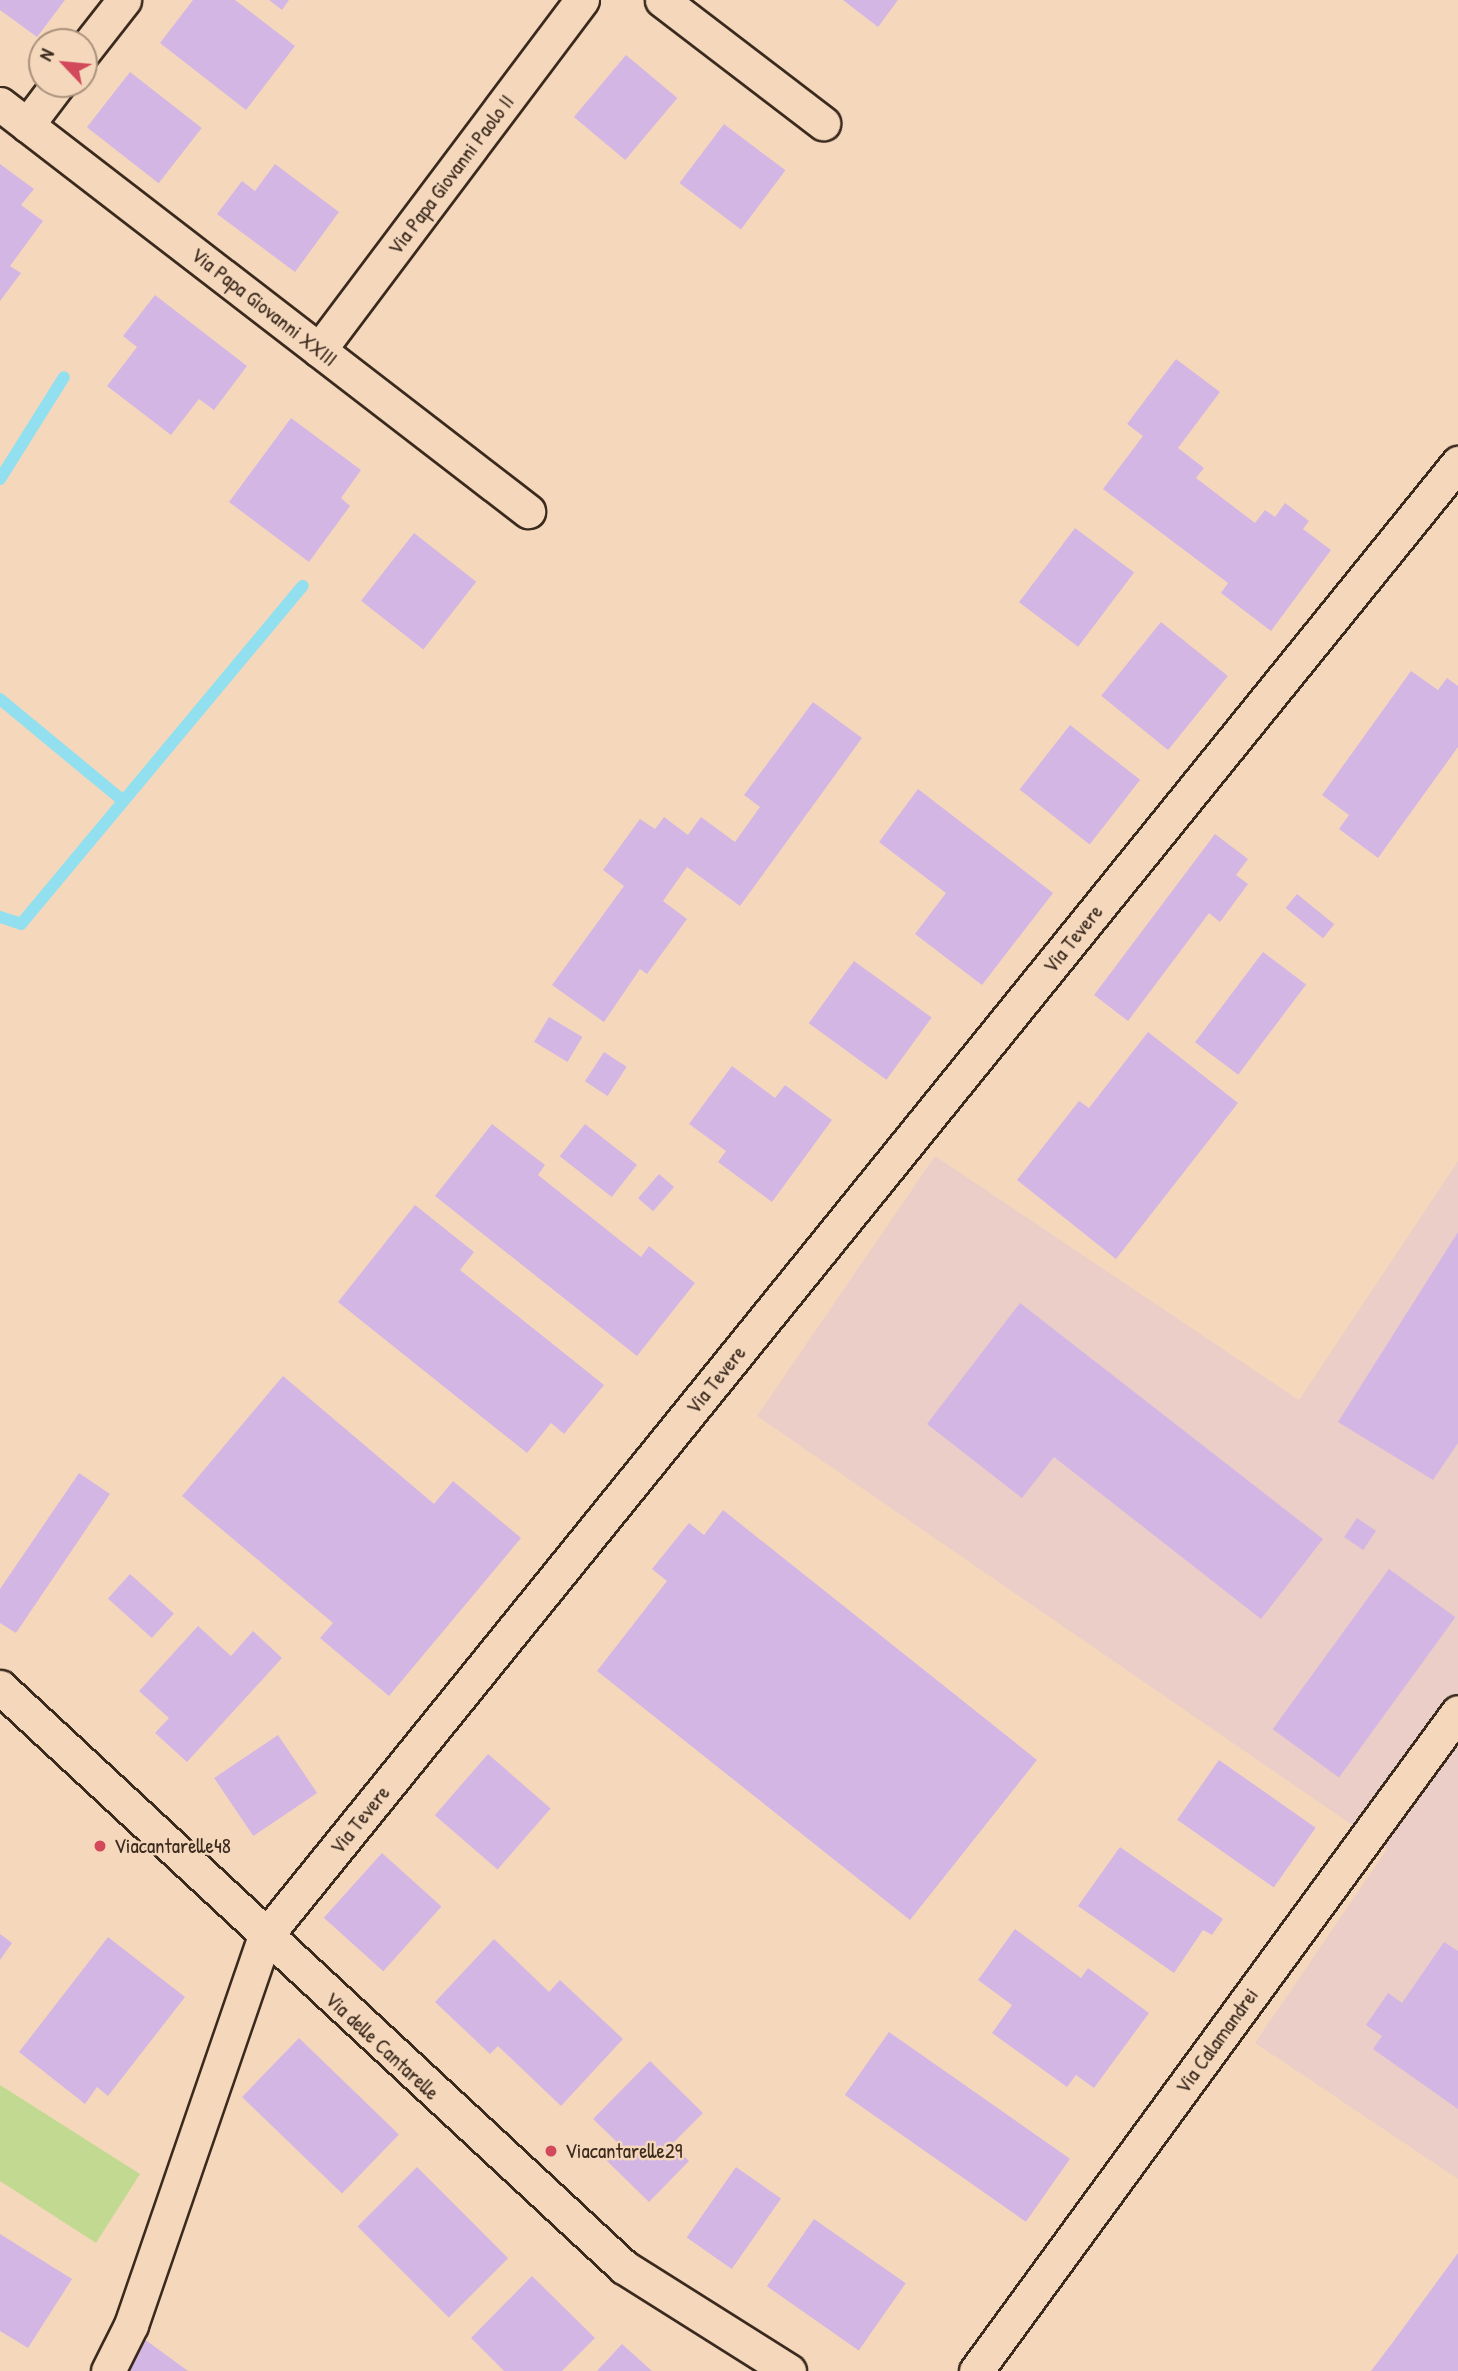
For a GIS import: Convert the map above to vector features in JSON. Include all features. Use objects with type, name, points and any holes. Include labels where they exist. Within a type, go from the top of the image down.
[{"type":"street","points":[[98,33],[124,0]]},
{"type":"street","name":"Via Papa Giovanni Paolo II","points":[[319,350],[582,0]]},
{"type":"street","points":[[662,0],[823,123]]},
{"type":"street","points":[[27,125],[47,98]]},
{"type":"street","name":"Via Papa Giovanni XXIII","points":[[0,104],[528,510]]},
{"type":"street","name":"Via Tevere","points":[[108,2371],[131,2325],[264,1938],[1458,463]]},
{"type":"street","name":"Via delle Cantarelle","points":[[0,1687],[264,1938],[624,2267],[789,2371]]},
{"type":"street","name":"Via Calamandrei","points":[[976,2371],[1458,1712]]},
{"type":"shaded area","points":[[935,1156],[1299,1400],[1458,1161],[1458,2179],[1255,2043],[1387,1849],[757,1416]]},
{"type":"green space","points":[[0,2085],[140,2174],[96,2243],[0,2181]]},
{"type":"building","points":[[0,0],[65,0],[44,28],[28,28],[28,30],[0,10]]},
{"type":"building","points":[[193,0],[235,0],[295,46],[246,110],[160,43]]},
{"type":"building","points":[[269,0],[289,0],[282,10]]},
{"type":"building","points":[[843,0],[898,0],[878,27]]},
{"type":"building","points":[[626,55],[677,98],[625,160],[574,117]]},
{"type":"building","points":[[130,72],[202,128],[159,183],[87,127]]},
{"type":"building","points":[[724,124],[785,170],[741,229],[679,183]]},
{"type":"building","points":[[0,164],[34,189],[21,205],[43,221],[10,266],[21,273],[0,301]]},
{"type":"building","points":[[275,164],[339,212],[295,272],[217,214],[242,181],[255,191]]},
{"type":"building","points":[[155,295],[247,366],[214,410],[199,399],[171,435],[107,386],[137,347],[123,336]]},
{"type":"building","points":[[1176,359],[1220,392],[1178,448],[1204,468],[1196,478],[1255,523],[1265,510],[1275,517],[1285,503],[1309,521],[1303,529],[1331,550],[1271,631],[1221,593],[1228,583],[1103,489],[1143,436],[1127,424]]},
{"type":"building","points":[[291,418],[361,470],[341,498],[350,506],[309,562],[229,502]]},
{"type":"building","points":[[1075,528],[1134,573],[1078,647],[1019,602]]},
{"type":"building","points":[[414,533],[476,582],[423,649],[361,601]]},
{"type":"building","points":[[1161,622],[1228,676],[1168,750],[1101,696]]},
{"type":"building","points":[[1411,671],[1438,690],[1447,678],[1458,686],[1458,747],[1378,858],[1339,829],[1349,815],[1322,795]]},
{"type":"building","points":[[813,702],[862,738],[740,906],[687,867],[663,901],[687,919],[647,974],[640,969],[604,1022],[552,985],[624,886],[603,870],[640,819],[655,829],[664,817],[688,835],[701,817],[735,842],[760,807],[744,795]]},
{"type":"building","points":[[1070,725],[1140,780],[1090,844],[1020,790]]},
{"type":"building","points":[[918,789],[1053,893],[982,985],[915,934],[946,893],[879,842]]},
{"type":"building","points":[[1215,834],[1248,859],[1236,875],[1248,884],[1220,922],[1209,913],[1128,1021],[1094,995]]},
{"type":"building","points":[[1297,894],[1334,924],[1323,938],[1286,908]]},
{"type":"building","points":[[1263,952],[1306,984],[1238,1075],[1195,1042]]},
{"type":"building","points":[[854,961],[932,1017],[886,1080],[809,1023]]},
{"type":"building","points":[[549,1017],[582,1037],[567,1062],[534,1042]]},
{"type":"building","points":[[1148,1032],[1238,1103],[1116,1259],[1017,1180],[1079,1101],[1089,1108]]},
{"type":"building","points":[[604,1052],[627,1067],[608,1096],[585,1081]]},
{"type":"building","points":[[732,1066],[775,1098],[785,1085],[832,1120],[772,1202],[718,1162],[726,1151],[689,1124]]},
{"type":"building","points":[[492,1124],[545,1165],[538,1175],[641,1257],[649,1246],[695,1283],[637,1356],[435,1196]]},
{"type":"building","points":[[585,1124],[637,1165],[612,1197],[560,1156]]},
{"type":"building","points":[[659,1174],[674,1187],[653,1211],[638,1198]]},
{"type":"building","points":[[415,1205],[474,1252],[460,1270],[604,1385],[564,1434],[551,1423],[527,1453],[338,1302]]},
{"type":"building","points":[[1458,1232],[1458,1443],[1433,1480],[1338,1422]]},
{"type":"building","points":[[1020,1303],[1323,1539],[1261,1619],[1054,1457],[1022,1498],[927,1424]]},
{"type":"building","points":[[283,1376],[434,1504],[453,1481],[521,1538],[389,1696],[320,1638],[333,1623],[182,1496]]},
{"type":"building","points":[[79,1473],[110,1494],[16,1633],[0,1623],[0,1589]]},
{"type":"building","points":[[723,1510],[1037,1760],[910,1920],[597,1671],[667,1581],[652,1569],[689,1523],[704,1535]]},
{"type":"building","points":[[1357,1518],[1376,1531],[1363,1550],[1344,1537]]},
{"type":"building","points":[[1389,1569],[1455,1617],[1339,1777],[1273,1729]]},
{"type":"building","points":[[130,1574],[174,1613],[152,1638],[108,1599]]},
{"type":"building","points":[[198,1626],[231,1656],[253,1631],[282,1658],[187,1762],[155,1733],[169,1718],[139,1691]]},
{"type":"building","points":[[278,1735],[317,1793],[253,1836],[214,1778]]},
{"type":"building","points":[[488,1754],[551,1808],[498,1870],[435,1815]]},
{"type":"building","points":[[1219,1760],[1316,1828],[1274,1887],[1177,1820]]},
{"type":"building","points":[[1120,1847],[1223,1919],[1212,1935],[1203,1930],[1174,1973],[1078,1906]]},
{"type":"building","points":[[382,1853],[441,1907],[383,1971],[324,1918]]},
{"type":"building","points":[[1015,1929],[1081,1978],[1088,1968],[1149,2013],[1094,2088],[1076,2075],[1067,2087],[992,2033],[1012,2005],[978,1980]]},
{"type":"building","points":[[0,1934],[12,1943],[0,1960]]},
{"type":"building","points":[[108,1937],[185,1997],[108,2096],[97,2087],[85,2104],[19,2052]]},
{"type":"building","points":[[494,1939],[549,1992],[560,1980],[623,2039],[561,2106],[498,2046],[490,2054],[435,2002]]},
{"type":"building","points":[[1444,1942],[1458,1951],[1458,2109],[1373,2049],[1382,2036],[1366,2025],[1388,1993],[1402,2003]]},
{"type":"building","points":[[889,2032],[1070,2159],[1026,2222],[845,2095]]},
{"type":"building","points":[[299,2038],[399,2135],[342,2194],[242,2097]]},
{"type":"building","points":[[650,2061],[703,2113],[672,2144],[689,2161],[649,2202],[605,2159],[619,2144],[593,2119]]},
{"type":"building","points":[[417,2167],[508,2258],[449,2318],[358,2226]]},
{"type":"building","points":[[736,2167],[781,2199],[732,2269],[687,2237]]},
{"type":"building","points":[[814,2219],[906,2283],[859,2350],[767,2286]]},
{"type":"building","points":[[0,2234],[72,2279],[28,2348],[0,2331]]},
{"type":"building","points":[[1458,2253],[1458,2371],[1371,2371],[1393,2342]]},
{"type":"building","points":[[532,2276],[595,2338],[562,2371],[504,2371],[471,2338]]},
{"type":"building","points":[[136,2333],[188,2371],[120,2371]]},
{"type":"building","points":[[622,2344],[652,2371],[597,2371]]},
{"type":"waterway","points":[[0,479],[64,377]]},
{"type":"waterway","points":[[0,917],[21,924],[303,586]]},
{"type":"waterway","points":[[0,699],[122,800]]},
{"type":"place","name":"Viacantarelle48","points":[[100,1846]]},
{"type":"place","name":"Viacantarelle29","points":[[551,2151]]}]
